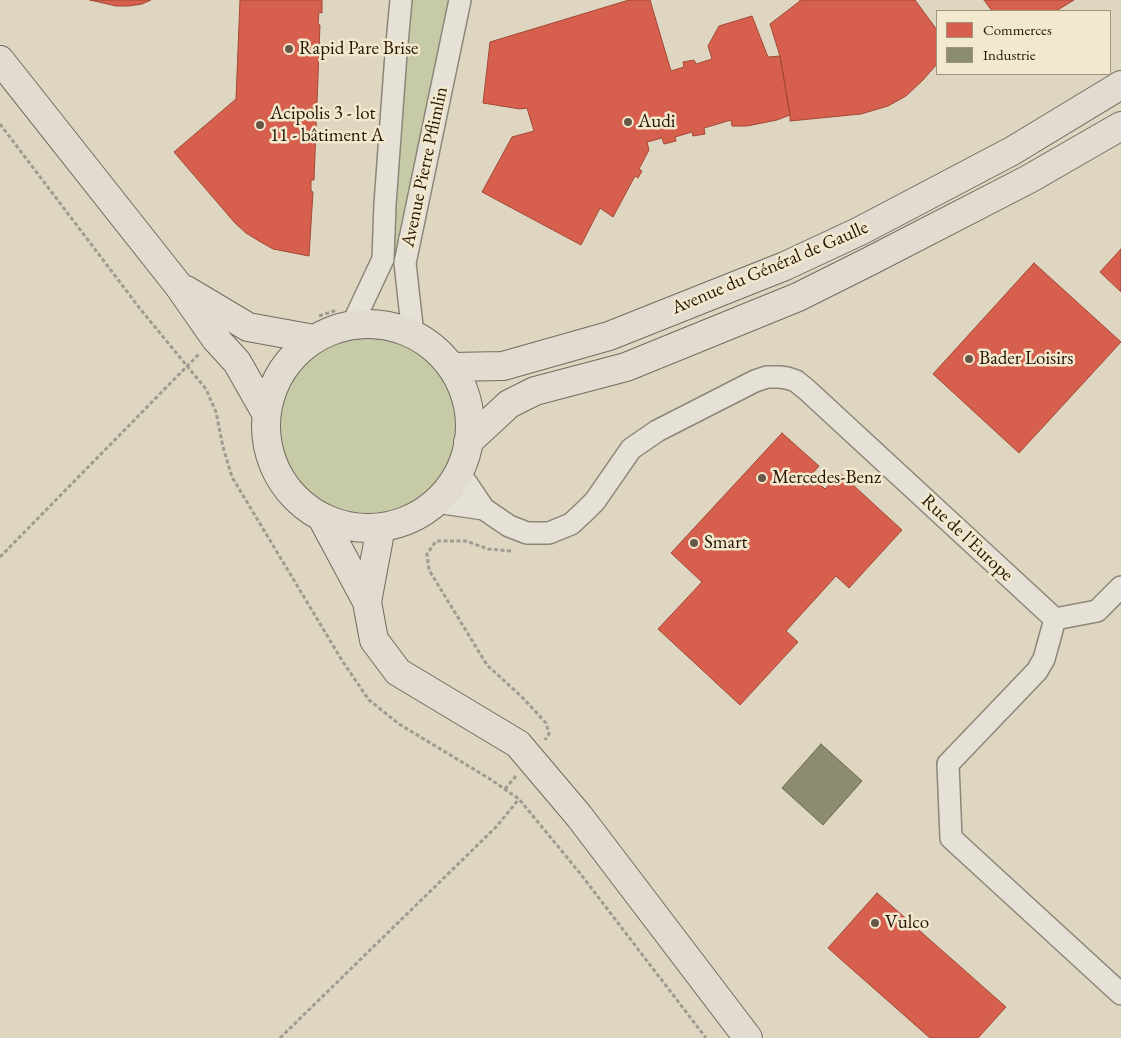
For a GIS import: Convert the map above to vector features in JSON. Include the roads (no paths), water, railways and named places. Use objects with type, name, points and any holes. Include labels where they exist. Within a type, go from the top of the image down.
[{"type":"main road","points":[[0,60],[178,285],[215,338],[237,362],[266,413]]},
{"type":"main road","name":"Avenue du Général de Gaulle","points":[[452,367],[503,366],[609,336],[785,266],[860,231],[1012,150],[1121,85]]},
{"type":"main road","name":"Avenue du Général de Gaulle","points":[[468,442],[509,404],[535,391],[626,367],[798,297],[1020,184],[1121,126]]},
{"type":"main road","points":[[178,285],[248,327],[339,328],[346,317],[388,326],[413,335],[428,344],[452,367],[466,400],[470,424],[465,456],[453,482],[436,502],[413,517],[381,527],[360,528],[336,523],[322,518],[297,500],[279,477],[271,460],[265,434],[266,413],[270,395],[280,373],[316,328]]},
{"type":"main road","points":[[322,518],[367,602],[374,640],[398,672],[518,744],[579,816],[748,1038]]},
{"type":"main road","points":[[367,602],[381,527]]},
{"type":"street","name":"Avenue Pierre Pflimlin","points":[[346,317],[383,259],[385,204],[401,0]]},
{"type":"street","name":"Avenue Pierre Pflimlin","points":[[413,335],[405,263],[460,0]]},
{"type":"street","name":"Rue de l'Europe","points":[[459,472],[484,509],[509,526],[527,533],[549,533],[571,524],[595,501],[631,449],[657,431],[755,381],[767,377],[787,378],[796,381],[807,390],[1055,619]]},
{"type":"street","name":"Rue de l'Europe","points":[[436,502],[484,509]]},
{"type":"street","points":[[1121,587],[1098,611],[1055,619],[1044,659],[1037,671],[948,764],[952,838],[1121,994]]},
{"type":"place","name":"Rapid Pare Brise","points":[[289,49]]},
{"type":"place","name":"Audi","points":[[628,122]]},
{"type":"place","name":"Acipolis 3 - lot 11 - bâtiment A","points":[[260,125]]},
{"type":"place","name":"Bader Loisirs","points":[[969,359]]},
{"type":"place","name":"Mercedes-Benz","points":[[762,478]]},
{"type":"place","name":"Smart","points":[[694,543]]},
{"type":"place","name":"Vulco","points":[[875,923]]}]
